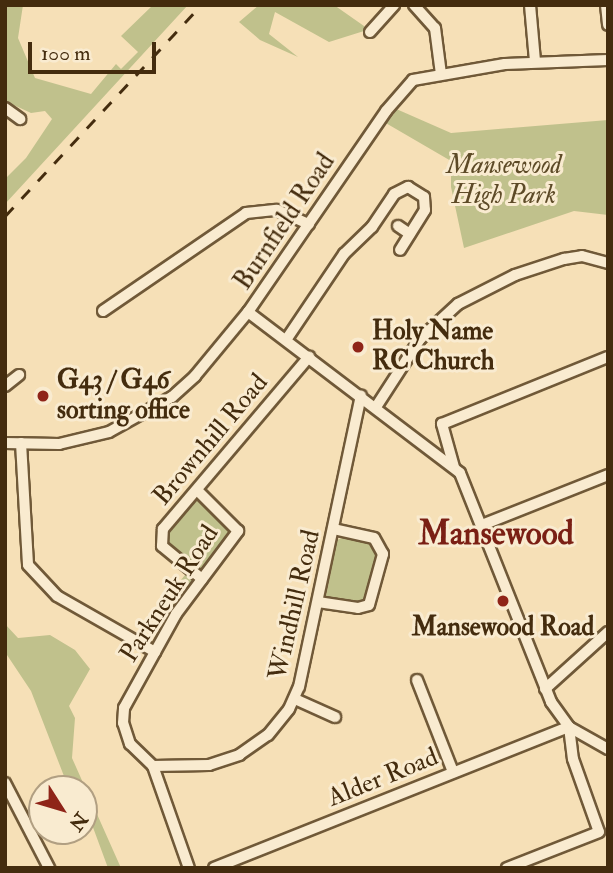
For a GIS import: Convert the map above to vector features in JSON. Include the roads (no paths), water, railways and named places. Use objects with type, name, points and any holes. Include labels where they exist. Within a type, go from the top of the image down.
[{"type":"street","points":[[370,32],[394,5]]},
{"type":"street","points":[[414,5],[435,28],[441,74]]},
{"type":"street","points":[[530,5],[535,61]]},
{"type":"street","points":[[606,5],[608,25]]},
{"type":"street","name":"Burnfield Road","points":[[5,443],[81,441],[142,414],[195,376],[248,312],[401,90],[421,77],[535,61],[608,60]]},
{"type":"street","points":[[5,108],[20,119]]},
{"type":"street","points":[[286,340],[344,254],[372,226],[394,194],[408,187],[424,197],[426,205],[400,250]]},
{"type":"street","points":[[103,311],[246,213],[276,210],[309,224]]},
{"type":"street","points":[[398,226],[410,234]]},
{"type":"street","points":[[376,407],[420,339],[458,304],[515,275],[564,259],[582,256],[608,263]]},
{"type":"street","points":[[248,312],[454,467]]},
{"type":"street","name":"Brownhill Road","points":[[202,579],[162,546],[160,538],[309,357]]},
{"type":"street","points":[[507,868],[599,832],[573,759],[569,727],[545,690],[482,525],[454,467],[442,424],[608,357]]},
{"type":"street","points":[[5,386],[19,375]]},
{"type":"street","name":"Windhill Road","points":[[153,766],[209,765],[239,755],[268,735],[295,699],[361,396]]},
{"type":"street","points":[[21,443],[28,565],[57,596],[155,652]]},
{"type":"street","points":[[482,525],[608,475]]},
{"type":"street","name":"Parkneuk Road","points":[[153,766],[130,744],[123,723],[124,708],[155,652],[202,579],[238,531],[197,490]]},
{"type":"street","points":[[318,602],[358,608],[369,605],[383,554],[374,538],[333,529]]},
{"type":"street","points":[[545,690],[608,632]]},
{"type":"street","points":[[416,680],[453,772]]},
{"type":"street","points":[[295,699],[335,717]]},
{"type":"street","points":[[569,727],[608,749]]},
{"type":"street","name":"Alder Road","points":[[214,868],[569,727]]},
{"type":"street","points":[[153,766],[189,868]]},
{"type":"street","points":[[5,783],[49,868]]},
{"type":"railway","points":[[5,216],[201,5]]},
{"type":"place","name":"Holy Name RC Church","points":[[358,347]]},
{"type":"place","name":"G43 / G46 sorting office","points":[[43,396]]},
{"type":"place","name":"Mansewood Road","points":[[503,601]]},
{"type":"district","name":"Mansewood","points":[[496,534]]},
{"type":"park label","name":"Mansewood High Park","points":[[504,181]]}]
